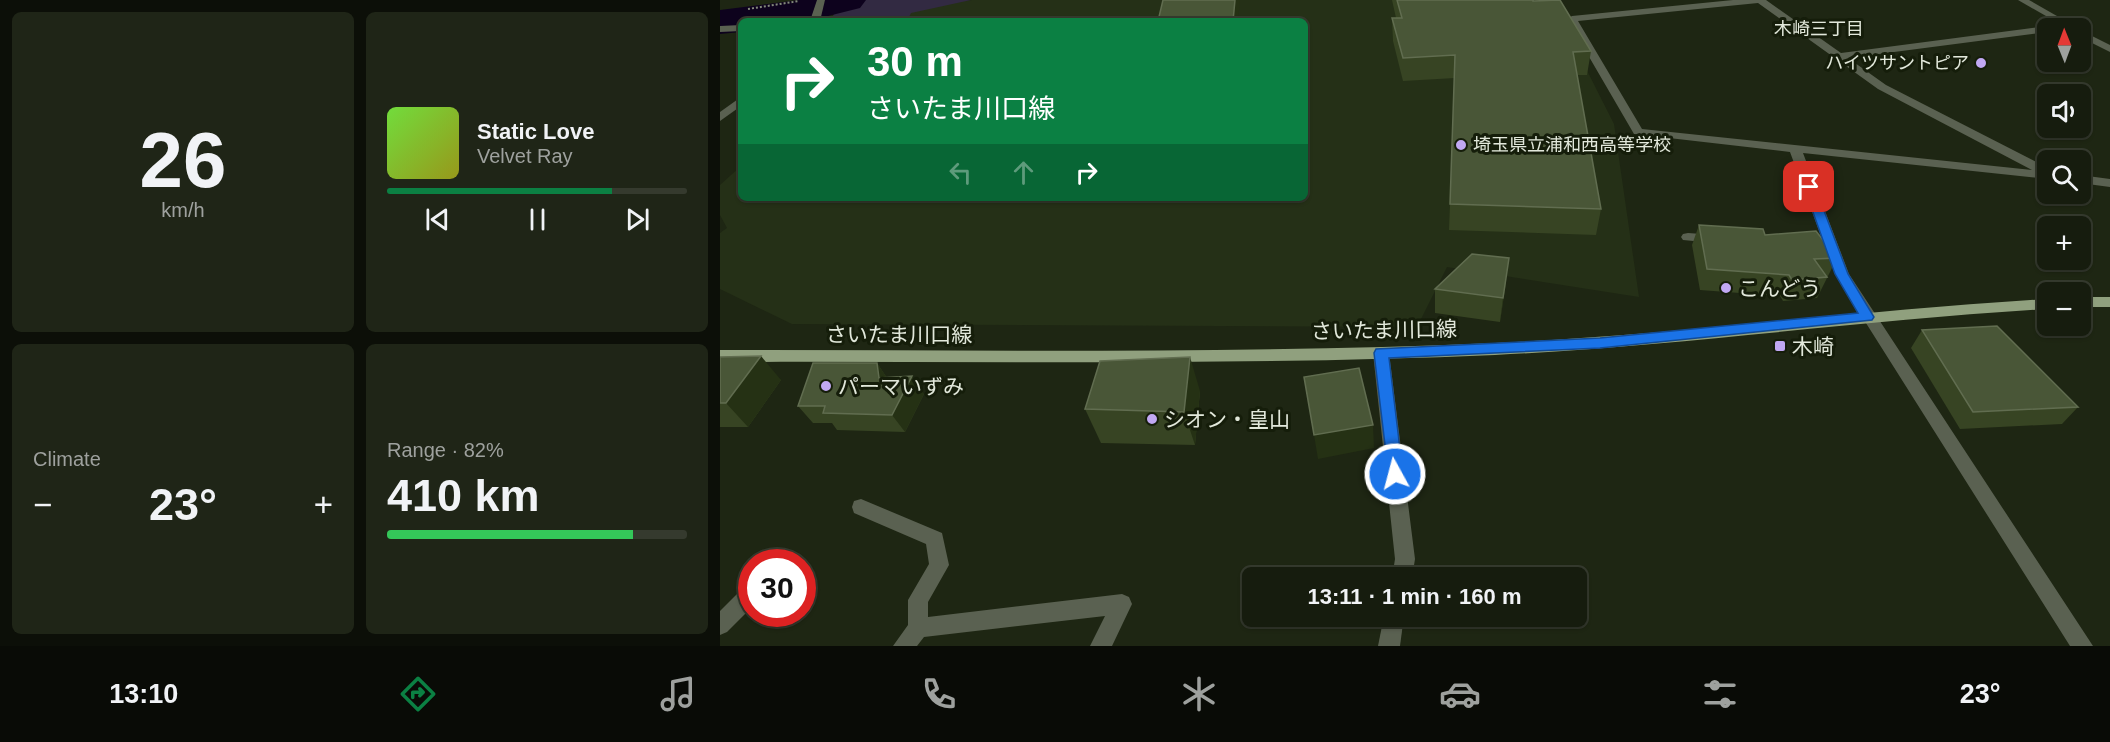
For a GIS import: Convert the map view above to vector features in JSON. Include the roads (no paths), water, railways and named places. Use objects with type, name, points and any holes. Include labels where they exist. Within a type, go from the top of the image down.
[{"type":"main road","points":[[2091,302],[2110,302]]},
{"type":"main road","name":"さいたま川口線","points":[[720,356],[1381,353],[1600,343],[1867,317],[2037,305]]},
{"type":"street","points":[[816,18],[821,0]]},
{"type":"street","points":[[2037,168],[1882,87],[1760,0],[1572,20],[1638,132],[2037,173]]},
{"type":"street","points":[[2022,0],[2054,18]]},
{"type":"street","points":[[720,29],[738,28]]},
{"type":"street","points":[[1839,56],[2037,30]]},
{"type":"street","points":[[2091,39],[2110,49]]},
{"type":"street","points":[[720,118],[738,103]]},
{"type":"street","points":[[1795,148],[1825,245],[1867,317],[2082,646]]},
{"type":"street","points":[[2091,180],[2110,183]]},
{"type":"street","points":[[1688,237],[1730,240]]},
{"type":"street","points":[[1381,353],[1405,559],[1404,567]]},
{"type":"street","points":[[861,507],[935,539],[939,565],[918,600],[918,628],[904,646]]},
{"type":"street","points":[[918,628],[1122,604],[1101,646]]},
{"type":"street","points":[[720,625],[738,607]]},
{"type":"street","points":[[1389,646],[1392,627]]},
{"type":"waterway","points":[[757,18],[785,15],[847,0]]},
{"type":"waterway","points":[[720,22],[738,20]]},
{"type":"place","name":"ハイツサントピア","points":[[1981,63]]},
{"type":"place","name":"埼玉県立浦和西高等学校","points":[[1461,145]]},
{"type":"place","name":"こんどう","points":[[1726,288]]},
{"type":"place","name":"木崎","points":[[1780,346]]},
{"type":"place","name":"パーマいずみ","points":[[826,386]]},
{"type":"place","name":"シオン・皇山","points":[[1152,419]]},
{"type":"district","name":"木崎三丁目","points":[[1819,29]]}]
